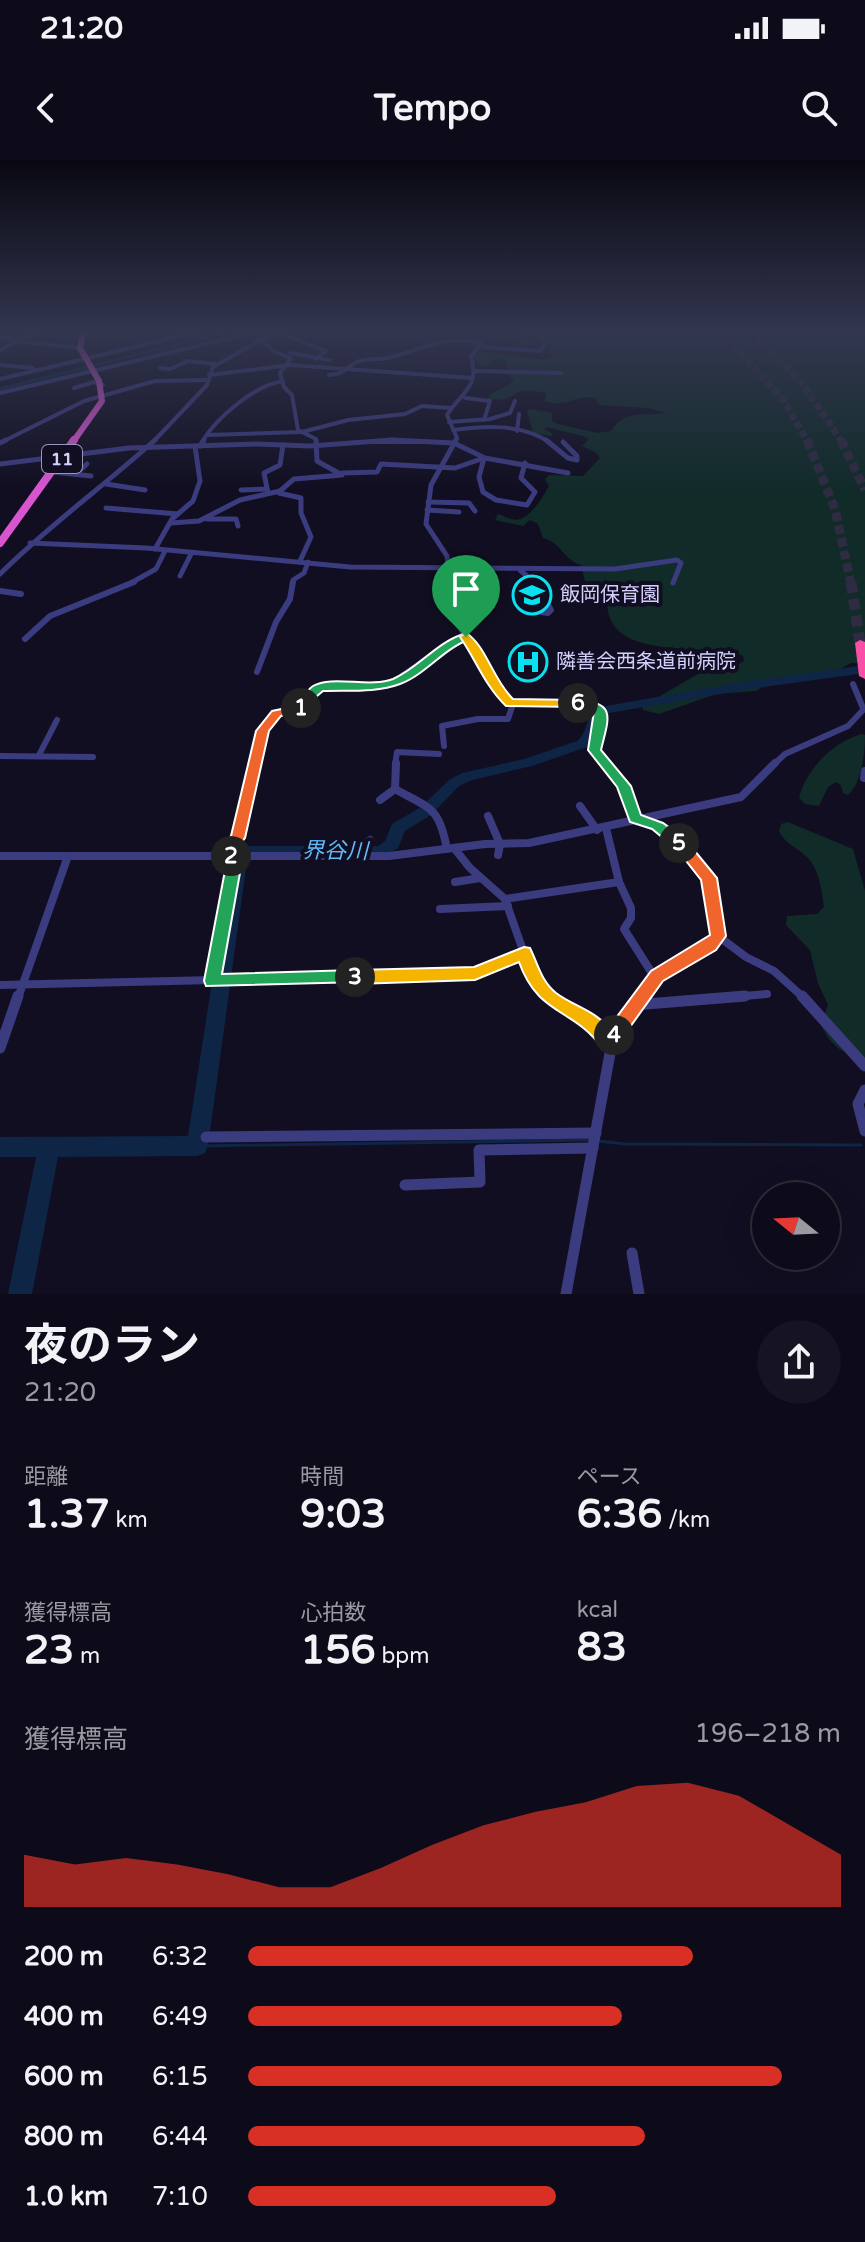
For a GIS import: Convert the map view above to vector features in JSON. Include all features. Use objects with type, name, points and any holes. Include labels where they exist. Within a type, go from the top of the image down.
[{"type":"highway","points":[[103,385],[103,396]]},
{"type":"highway","name":"11","points":[[0,543],[66,454],[103,396]]},
{"type":"highway","points":[[861,649],[865,676]]},
{"type":"street","points":[[0,393],[43,383]]},
{"type":"street","points":[[74,388],[91,383]]},
{"type":"street","points":[[97,383],[103,385]]},
{"type":"street","points":[[0,443],[23,434],[78,403],[148,383]]},
{"type":"street","points":[[0,574],[30,543],[147,448],[204,383]]},
{"type":"street","points":[[155,549],[178,514],[193,501],[200,481],[200,466],[195,459],[198,446],[213,424],[231,413],[252,392],[270,383]]},
{"type":"street","points":[[284,383],[292,395],[294,421],[302,432],[316,439],[317,461],[342,473],[377,472],[381,464],[460,467],[485,458]]},
{"type":"street","points":[[473,383],[446,417],[457,438],[431,485],[427,510],[426,524],[447,556],[453,617],[479,655],[494,688],[513,704],[582,703],[597,707],[602,715],[594,750],[624,786],[635,818],[671,834],[704,869],[709,878],[718,936],[746,957],[774,971],[811,1004],[865,1066]]},
{"type":"street","points":[[463,398],[490,401],[484,420]]},
{"type":"street","points":[[449,422],[484,420],[510,413],[515,401]]},
{"type":"street","points":[[207,435],[302,432],[348,420],[405,414],[422,406],[451,408]]},
{"type":"street","points":[[517,431],[519,414]]},
{"type":"street","points":[[453,430],[483,427],[540,436],[570,460],[577,460],[577,456],[563,442]]},
{"type":"street","points":[[0,464],[66,454],[147,448],[315,446],[384,440],[454,443],[485,458],[568,473]]},
{"type":"street","points":[[268,491],[264,473],[280,465],[283,445]]},
{"type":"street","points":[[485,458],[479,477],[484,491],[499,502],[527,505],[535,492],[521,478],[525,463]]},
{"type":"street","points":[[76,474],[87,464]]},
{"type":"street","points":[[53,472],[91,476]]},
{"type":"street","points":[[277,492],[294,479],[336,478],[342,473]]},
{"type":"street","points":[[106,484],[145,490]]},
{"type":"street","points":[[241,490],[277,492],[301,498],[301,513],[311,537],[304,573],[293,580],[290,599],[276,622],[257,672]]},
{"type":"street","points":[[204,519],[237,501],[268,491]]},
{"type":"street","points":[[229,497],[237,501]]},
{"type":"street","points":[[428,502],[469,503],[475,511]]},
{"type":"street","points":[[106,508],[178,514]]},
{"type":"street","points":[[427,510],[459,512]]},
{"type":"street","points":[[171,523],[236,519],[238,526]]},
{"type":"street","points":[[30,543],[155,549],[350,567],[615,569],[677,560],[681,563],[673,583]]},
{"type":"street","points":[[25,639],[50,616],[146,577],[156,569],[165,551]]},
{"type":"street","points":[[180,576],[191,554]]},
{"type":"street","points":[[0,561],[13,561]]},
{"type":"street","points":[[519,569],[534,581],[551,612],[527,610]]},
{"type":"street","points":[[0,591],[21,594]]},
{"type":"street","points":[[544,600],[556,599]]},
{"type":"street","points":[[222,856],[238,838],[258,745],[271,718],[283,710],[308,706],[311,694],[320,687],[380,686],[398,681],[449,643],[466,637]]},
{"type":"street","points":[[0,856],[239,856],[450,848],[529,843],[601,829],[635,818],[744,796],[785,754],[848,726],[864,708],[853,684]]},
{"type":"street","points":[[395,789],[397,752],[441,750],[442,726],[478,719],[508,719],[513,704]]},
{"type":"street","points":[[39,755],[57,720]]},
{"type":"street","points":[[0,756],[93,757]]},
{"type":"street","points":[[864,778],[865,771]]},
{"type":"street","points":[[380,800],[395,789]]},
{"type":"street","points":[[395,789],[429,808],[444,824],[442,835],[450,848],[506,903],[540,988],[562,1007],[597,1026],[609,1042],[610,1056],[566,1294]]},
{"type":"street","points":[[580,806],[601,829],[631,908],[631,918],[624,929],[655,978]]},
{"type":"street","points":[[488,816],[500,844],[498,855]]},
{"type":"street","points":[[360,852],[370,840]]},
{"type":"street","points":[[337,848],[360,852]]},
{"type":"street","points":[[0,1048],[68,856]]},
{"type":"street","points":[[218,981],[239,856]]},
{"type":"street","points":[[455,882],[480,878]]},
{"type":"street","points":[[440,909],[506,903],[619,882]]},
{"type":"street","points":[[609,1042],[655,978],[710,945],[718,936]]},
{"type":"street","points":[[0,985],[475,974],[524,953]]},
{"type":"street","points":[[634,1005],[767,994]]},
{"type":"street","points":[[865,1090],[858,1104],[865,1131]]},
{"type":"street","points":[[206,1137],[595,1141]]},
{"type":"street","points":[[405,1185],[480,1182],[479,1150],[595,1141]]},
{"type":"street","points":[[632,1253],[639,1294]]},
{"type":"green space","points":[[865,383],[865,663],[851,663],[838,670],[774,679],[756,691],[716,694],[659,714],[643,710],[643,706],[703,671],[737,665],[744,661],[743,656],[661,647],[623,634],[612,622],[607,602],[588,593],[581,565],[543,538],[538,524],[530,520],[523,526],[495,520],[498,514],[517,520],[523,518],[534,509],[546,491],[549,486],[545,479],[549,475],[583,476],[600,458],[582,446],[589,439],[583,436],[546,427],[553,434],[551,436],[533,433],[527,411],[530,409],[552,413],[552,421],[558,424],[597,433],[611,431],[629,416],[666,413],[648,408],[599,405],[595,398],[588,397],[551,403],[544,401],[547,393],[529,390],[502,400],[488,399],[508,385]]},
{"type":"green space","points":[[865,735],[863,759],[853,789],[848,795],[843,793],[841,785],[836,782],[828,787],[819,806],[805,804],[799,798],[815,767],[831,750]]},
{"type":"green space","points":[[788,822],[853,849],[865,891],[865,1058],[838,1048],[825,1032],[821,1025],[828,1005],[818,983],[810,950],[786,925],[787,916],[817,914],[824,907],[819,880],[811,862],[779,831],[781,824]]},
{"type":"waterway","points":[[0,389],[25,383]]},
{"type":"waterway","name":"界谷川","points":[[49,1147],[197,1146],[239,860],[246,850],[381,852],[392,844],[398,828],[426,811],[454,783],[467,776],[527,763],[582,744],[588,739],[596,715],[605,710],[865,669]]},
{"type":"waterway","points":[[197,1146],[588,1140]]},
{"type":"waterway","points":[[598,1141],[625,1144],[861,1145]]},
{"type":"waterway","name":"界谷川","points":[[0,1147],[49,1147]]},
{"type":"waterway","points":[[20,1294],[49,1147]]},
{"type":"tunnel","points":[[768,383],[784,401],[807,441]]},
{"type":"tunnel","points":[[802,383],[842,442]]},
{"type":"tunnel","points":[[807,441],[835,509],[851,584]]},
{"type":"tunnel","points":[[842,442],[865,490]]},
{"type":"tunnel","points":[[851,582],[860,643]]},
{"type":"place","name":"飯岡保育園","points":[[532,595]]},
{"type":"place","name":"隣善会西条道前病院","points":[[528,662]]},
{"type":"route","points":[[466,637],[479,655],[494,688],[510,703],[582,703],[600,709],[602,715],[594,750],[624,786],[635,818],[671,834],[709,878],[718,936],[710,945],[657,976],[643,991],[609,1042],[597,1026],[562,1007],[540,988],[533,979],[524,953],[475,974],[212,981],[235,856],[222,856],[238,838],[256,752],[267,723],[283,710],[308,706],[311,694],[320,687],[380,686],[398,681],[449,643],[466,637]]}]
